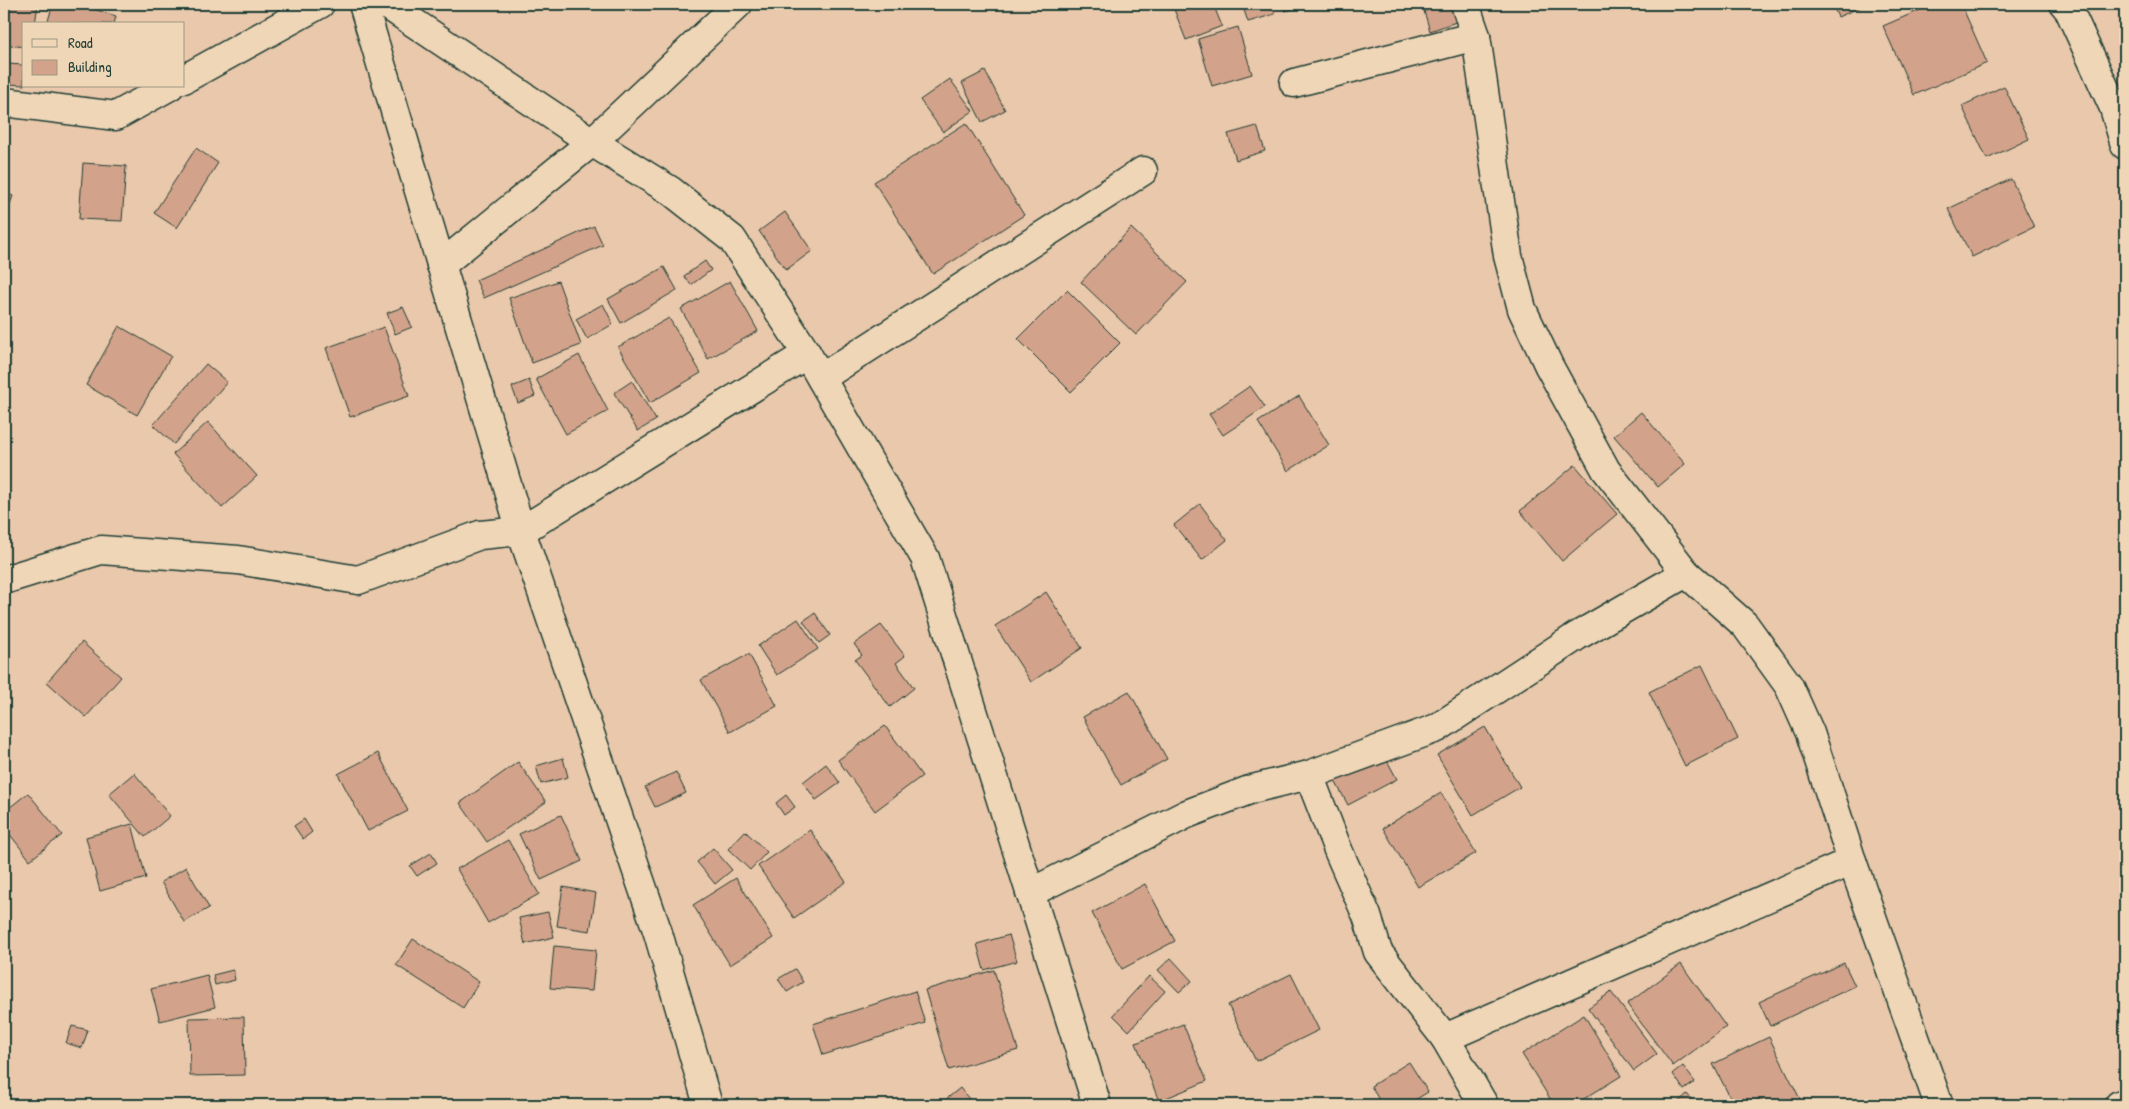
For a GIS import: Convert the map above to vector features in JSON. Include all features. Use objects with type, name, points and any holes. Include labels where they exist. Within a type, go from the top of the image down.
[{"type":"street","points":[[185,78],[320,4]]},
{"type":"street","points":[[362,4],[521,531],[658,933],[708,1105]]},
{"type":"street","points":[[386,4],[592,142],[670,191],[732,238],[808,354],[925,558],[1096,1105]]},
{"type":"street","points":[[441,265],[592,142],[738,4]]},
{"type":"street","points":[[1465,4],[1476,36],[1508,256],[1522,309],[1549,366],[1606,470],[1686,573],[1745,625],[1789,686],[1810,733],[1852,861],[1939,1105]]},
{"type":"street","points":[[2064,4],[2069,10],[2114,108],[2125,145]]},
{"type":"street","points":[[1294,83],[1476,36]]},
{"type":"street","points":[[4,102],[116,116],[166,88]]},
{"type":"street","points":[[821,378],[1143,171]]},
{"type":"street","points":[[4,580],[101,550],[238,560],[358,580],[480,535],[521,531],[808,354]]},
{"type":"street","points":[[1030,893],[1187,814],[1252,789],[1309,774],[1437,728],[1577,636],[1686,573]]},
{"type":"street","points":[[1309,774],[1338,850],[1367,916],[1378,952],[1445,1038],[1484,1105]]},
{"type":"street","points":[[1445,1038],[1852,861]]},
{"type":"street","points":[[2119,1105],[2125,1103]]},
{"type":"building","points":[[4,4],[38,4],[35,22],[22,22],[22,47],[4,44]]},
{"type":"building","points":[[53,4],[77,4],[116,16],[114,22],[48,22]]},
{"type":"building","points":[[276,4],[293,4],[277,9]]},
{"type":"building","points":[[1172,4],[1213,4],[1222,26],[1186,40]]},
{"type":"building","points":[[1242,4],[1271,4],[1275,14],[1248,22]]},
{"type":"building","points":[[1283,4],[1314,4],[1285,11]]},
{"type":"building","points":[[1450,4],[1456,22],[1430,31],[1424,11]]},
{"type":"building","points":[[1832,4],[1867,4],[1838,17]]},
{"type":"building","points":[[1934,4],[1961,4],[1987,63],[1914,95],[1883,26]]},
{"type":"building","points":[[1238,27],[1252,74],[1212,86],[1198,39]]},
{"type":"building","points":[[7,64],[22,65],[22,85],[7,84]]},
{"type":"building","points":[[985,71],[1005,110],[982,122],[962,83]]},
{"type":"building","points":[[950,79],[973,111],[943,132],[920,100]]},
{"type":"building","points":[[2004,86],[2029,139],[1987,159],[1962,106]]},
{"type":"building","points":[[966,123],[1024,215],[933,274],[874,182]]},
{"type":"building","points":[[1257,126],[1265,151],[1236,160],[1228,134]]},
{"type":"building","points":[[196,148],[218,163],[177,228],[154,213]]},
{"type":"building","points":[[83,163],[126,166],[122,221],[79,219]]},
{"type":"building","points":[[2011,179],[2034,227],[1972,257],[1948,209]]},
{"type":"building","points":[[4,192],[13,196],[4,221]]},
{"type":"building","points":[[785,212],[812,251],[786,270],[759,231]]},
{"type":"building","points":[[594,226],[603,245],[484,298],[476,280]]},
{"type":"building","points":[[1131,228],[1187,282],[1136,335],[1081,282]]},
{"type":"building","points":[[705,261],[711,270],[691,285],[684,276]]},
{"type":"building","points":[[664,267],[677,290],[621,323],[608,299]]},
{"type":"building","points":[[558,281],[581,345],[532,363],[509,298]]},
{"type":"building","points":[[730,281],[758,331],[708,359],[681,309]]},
{"type":"building","points":[[1067,290],[1120,343],[1071,392],[1018,339]]},
{"type":"building","points":[[603,304],[613,324],[587,339],[576,319]]},
{"type":"building","points":[[403,307],[412,327],[395,334],[387,313]]},
{"type":"building","points":[[669,318],[701,373],[650,403],[618,347]]},
{"type":"building","points":[[119,326],[171,356],[137,415],[86,385]]},
{"type":"building","points":[[384,327],[409,396],[350,417],[326,348]]},
{"type":"building","points":[[579,355],[608,411],[566,434],[536,379]]},
{"type":"building","points":[[206,364],[227,382],[174,444],[153,425]]},
{"type":"building","points":[[529,380],[535,396],[518,403],[512,387]]},
{"type":"building","points":[[632,381],[656,420],[638,431],[614,393]]},
{"type":"building","points":[[1250,386],[1265,407],[1223,435],[1209,414]]},
{"type":"building","points":[[1299,396],[1329,445],[1288,471],[1258,422]]},
{"type":"building","points":[[1641,412],[1685,464],[1658,487],[1614,436]]},
{"type":"building","points":[[208,422],[257,476],[222,508],[173,454]]},
{"type":"building","points":[[1575,465],[1617,514],[1562,561],[1520,511]]},
{"type":"building","points":[[1200,504],[1227,540],[1202,560],[1174,525]]},
{"type":"building","points":[[1046,592],[1082,648],[1031,682],[995,626]]},
{"type":"building","points":[[815,613],[830,635],[819,643],[803,621]]},
{"type":"building","points":[[798,619],[818,649],[777,675],[758,646]]},
{"type":"building","points":[[881,625],[905,656],[896,663],[914,688],[890,707],[855,660],[862,655],[854,644]]},
{"type":"building","points":[[82,642],[121,677],[86,717],[47,682]]},
{"type":"building","points":[[749,654],[777,706],[730,732],[701,680]]},
{"type":"building","points":[[1702,665],[1738,739],[1685,766],[1649,692]]},
{"type":"building","points":[[1129,691],[1167,759],[1121,785],[1083,717]]},
{"type":"building","points":[[885,726],[922,776],[875,811],[838,760]]},
{"type":"building","points":[[1485,727],[1520,787],[1473,815],[1437,755]]},
{"type":"building","points":[[378,753],[408,811],[368,831],[338,774]]},
{"type":"building","points":[[1384,755],[1397,779],[1348,805],[1335,781]]},
{"type":"building","points":[[563,758],[568,777],[541,784],[536,766]]},
{"type":"building","points":[[518,762],[546,802],[487,842],[460,803]]},
{"type":"building","points":[[826,764],[840,783],[816,800],[803,782]]},
{"type":"building","points":[[676,772],[686,793],[655,807],[645,787]]},
{"type":"building","points":[[134,773],[170,816],[145,837],[109,794]]},
{"type":"building","points":[[28,793],[62,835],[30,860],[4,827],[4,812]]},
{"type":"building","points":[[1441,793],[1476,853],[1418,887],[1383,828]]},
{"type":"building","points":[[786,795],[795,807],[784,815],[776,803]]},
{"type":"building","points":[[561,815],[582,861],[541,880],[519,834]]},
{"type":"building","points":[[304,819],[312,832],[303,839],[294,826]]},
{"type":"building","points":[[132,824],[146,878],[100,891],[86,837]]},
{"type":"building","points":[[810,830],[846,882],[794,918],[758,866]]},
{"type":"building","points":[[745,831],[767,852],[750,870],[728,849]]},
{"type":"building","points":[[508,840],[539,894],[488,923],[457,869]]},
{"type":"building","points":[[713,848],[732,870],[715,884],[697,862]]},
{"type":"building","points":[[431,853],[437,863],[417,876],[410,866]]},
{"type":"building","points":[[186,867],[209,908],[184,922],[161,882]]},
{"type":"building","points":[[736,878],[773,938],[730,965],[693,905]]},
{"type":"building","points":[[1145,884],[1175,941],[1122,969],[1092,913]]},
{"type":"building","points":[[563,887],[596,893],[590,931],[557,926]]},
{"type":"building","points":[[548,912],[554,937],[525,944],[519,918]]},
{"type":"building","points":[[1009,935],[1017,961],[984,970],[977,944]]},
{"type":"building","points":[[413,939],[479,982],[463,1008],[396,965]]},
{"type":"building","points":[[554,946],[596,950],[592,991],[550,988]]},
{"type":"building","points":[[1171,958],[1192,981],[1179,992],[1158,970]]},
{"type":"building","points":[[1844,963],[1855,986],[1770,1026],[1759,1002]]},
{"type":"building","points":[[1681,964],[1726,1027],[1673,1066],[1627,1004]]},
{"type":"building","points":[[795,969],[803,982],[787,992],[778,979]]},
{"type":"building","points":[[233,970],[235,980],[215,985],[213,975]]},
{"type":"building","points":[[994,970],[1018,1050],[949,1070],[925,990]]},
{"type":"building","points":[[1291,974],[1319,1030],[1256,1061],[1228,1005]]},
{"type":"building","points":[[207,975],[215,1007],[160,1021],[151,989]]},
{"type":"building","points":[[1149,976],[1165,991],[1129,1031],[1113,1015]]},
{"type":"building","points":[[915,991],[925,1023],[823,1055],[813,1024]]},
{"type":"building","points":[[1611,992],[1657,1054],[1634,1071],[1588,1008]]},
{"type":"building","points":[[1584,1015],[1621,1076],[1574,1105],[1554,1105],[1522,1054]]},
{"type":"building","points":[[244,1017],[245,1075],[190,1076],[189,1018]]},
{"type":"building","points":[[1183,1024],[1207,1081],[1159,1101],[1136,1043]]},
{"type":"building","points":[[72,1026],[88,1030],[82,1048],[66,1043]]},
{"type":"building","points":[[1769,1037],[1800,1099],[1787,1105],[1734,1105],[1713,1064]]},
{"type":"building","points":[[1409,1062],[1428,1092],[1407,1105],[1382,1105],[1371,1086]]},
{"type":"building","points":[[1683,1066],[1695,1082],[1684,1090],[1673,1074]]},
{"type":"building","points":[[960,1088],[974,1105],[939,1105]]},
{"type":"building","points":[[1687,1094],[1697,1105],[1675,1105]]}]
